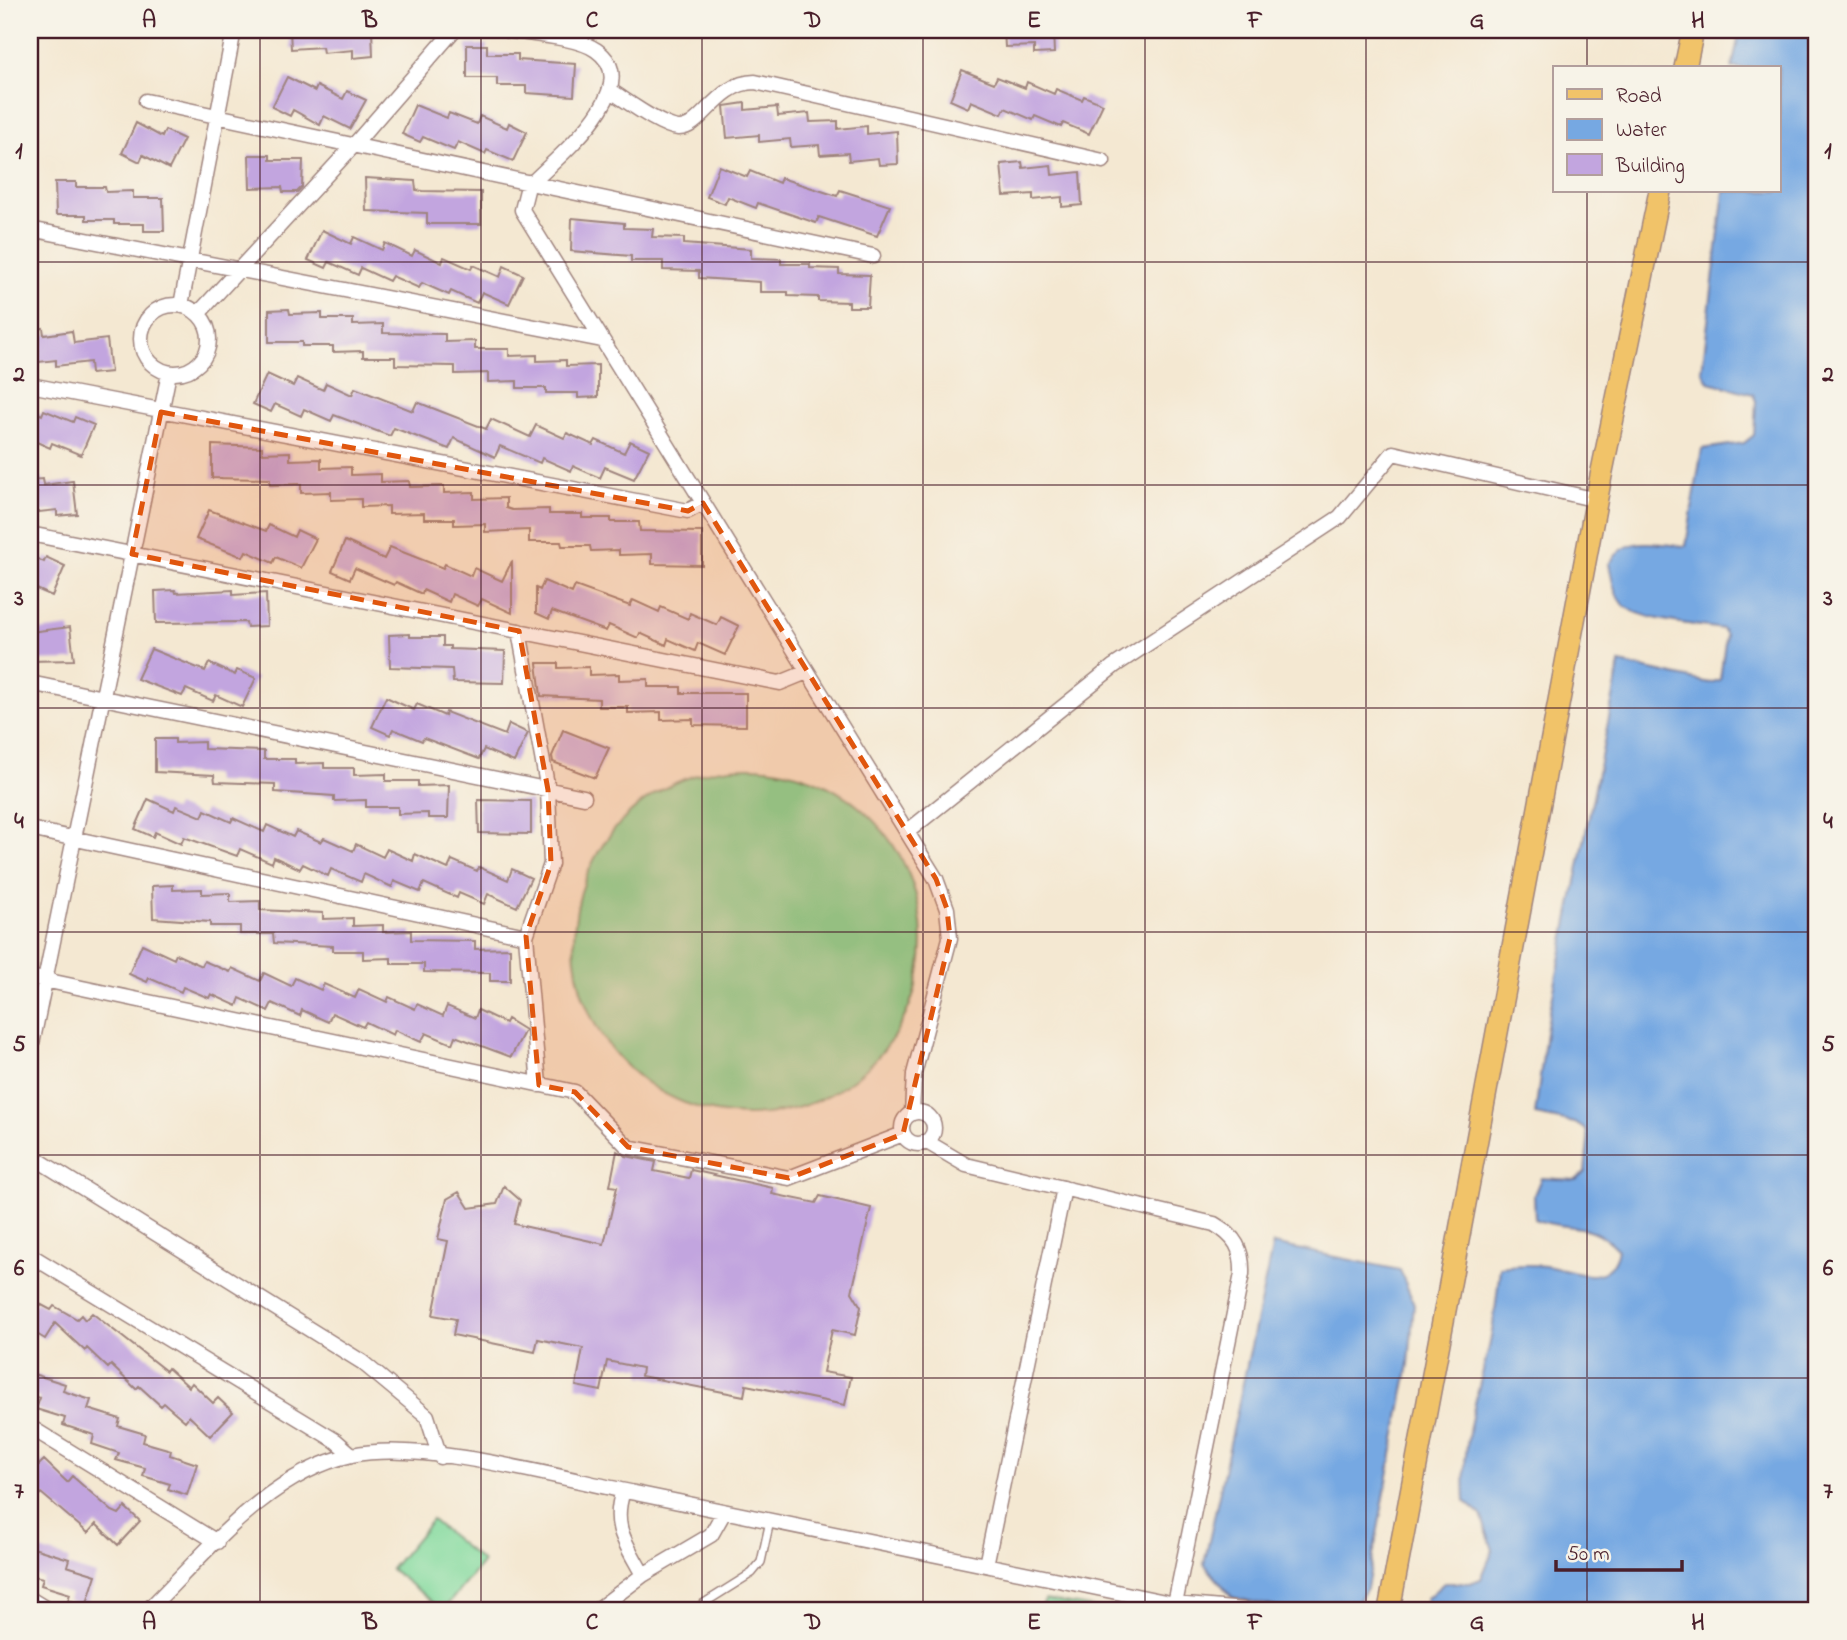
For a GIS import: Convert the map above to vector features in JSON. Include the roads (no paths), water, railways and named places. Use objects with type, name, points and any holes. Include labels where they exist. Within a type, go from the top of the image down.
[{"type":"main road","points":[[1685,66],[1693,30]]},
{"type":"main road","points":[[1389,1610],[1597,500],[1660,192]]},
{"type":"street","points":[[181,305],[234,30]]},
{"type":"street","points":[[198,314],[354,145],[454,30]]},
{"type":"street","points":[[506,30],[582,44],[596,50],[610,72],[611,91],[602,110],[530,183],[522,210],[936,879],[947,909],[950,938],[914,1074],[912,1113],[902,1124],[903,1135]]},
{"type":"street","points":[[611,91],[669,125],[681,128],[691,124],[730,87],[755,82],[1103,161]]},
{"type":"street","points":[[146,101],[873,256]]},
{"type":"street","points":[[30,229],[602,340]]},
{"type":"street","points":[[181,305],[198,314],[208,328],[207,351],[192,369],[169,373],[150,363],[140,343],[141,332],[152,313],[161,307],[181,305]]},
{"type":"street","points":[[30,1054],[169,373]]},
{"type":"street","points":[[30,385],[688,511],[703,503]]},
{"type":"street","points":[[907,832],[1114,666],[1340,517],[1392,453],[1597,500]]},
{"type":"street","points":[[30,534],[779,682],[807,672]]},
{"type":"street","points":[[519,631],[548,790],[551,864],[526,936],[540,1084]]},
{"type":"street","points":[[30,682],[584,797]]},
{"type":"street","points":[[30,829],[526,936]]},
{"type":"street","points":[[30,977],[575,1092],[628,1147],[789,1178],[903,1135]]},
{"type":"street","points":[[912,1113],[927,1114],[933,1121],[934,1133],[928,1142]]},
{"type":"street","points":[[903,1135],[916,1144],[928,1142],[966,1165],[1214,1224],[1230,1233],[1239,1245],[1242,1275],[1170,1606]]},
{"type":"street","points":[[30,1155],[362,1362],[426,1416],[440,1457]]},
{"type":"street","points":[[986,1565],[1064,1188]]},
{"type":"street","points":[[30,1255],[336,1441],[352,1455]]},
{"type":"street","points":[[30,1427],[217,1542]]},
{"type":"street","points":[[148,1610],[259,1502],[321,1465],[352,1455],[394,1452],[440,1457],[724,1511],[986,1565],[1148,1604],[1244,1610]]},
{"type":"street","points":[[623,1491],[617,1520],[621,1534],[643,1575]]},
{"type":"street","points":[[597,1610],[643,1575],[710,1535],[724,1511]]},
{"type":"street","points":[[30,1599],[48,1610]]},
{"type":"street","points":[[1170,1606],[1191,1610]]},
{"type":"lane","points":[[698,1610],[752,1573],[761,1562],[770,1521]]},
{"type":"water","points":[[1740,30],[1817,30],[1817,1610],[1425,1610],[1427,1598],[1444,1583],[1470,1583],[1481,1579],[1493,1550],[1481,1515],[1465,1501],[1464,1481],[1467,1442],[1491,1337],[1500,1267],[1539,1265],[1578,1274],[1598,1274],[1613,1263],[1618,1250],[1597,1233],[1587,1229],[1535,1219],[1534,1195],[1541,1178],[1576,1180],[1585,1172],[1588,1141],[1586,1130],[1575,1123],[1535,1115],[1547,1025],[1620,663],[1709,683],[1720,680],[1726,635],[1722,629],[1652,617],[1628,608],[1616,593],[1609,564],[1617,554],[1633,544],[1686,546],[1702,449],[1744,443],[1754,435],[1756,401],[1753,394],[1709,382],[1702,371],[1724,192],[1780,192],[1780,66],[1732,66]]},
{"type":"water","points":[[1273,1244],[1400,1270],[1414,1304],[1409,1364],[1367,1588],[1353,1610],[1289,1610],[1232,1597],[1204,1564]]}]
